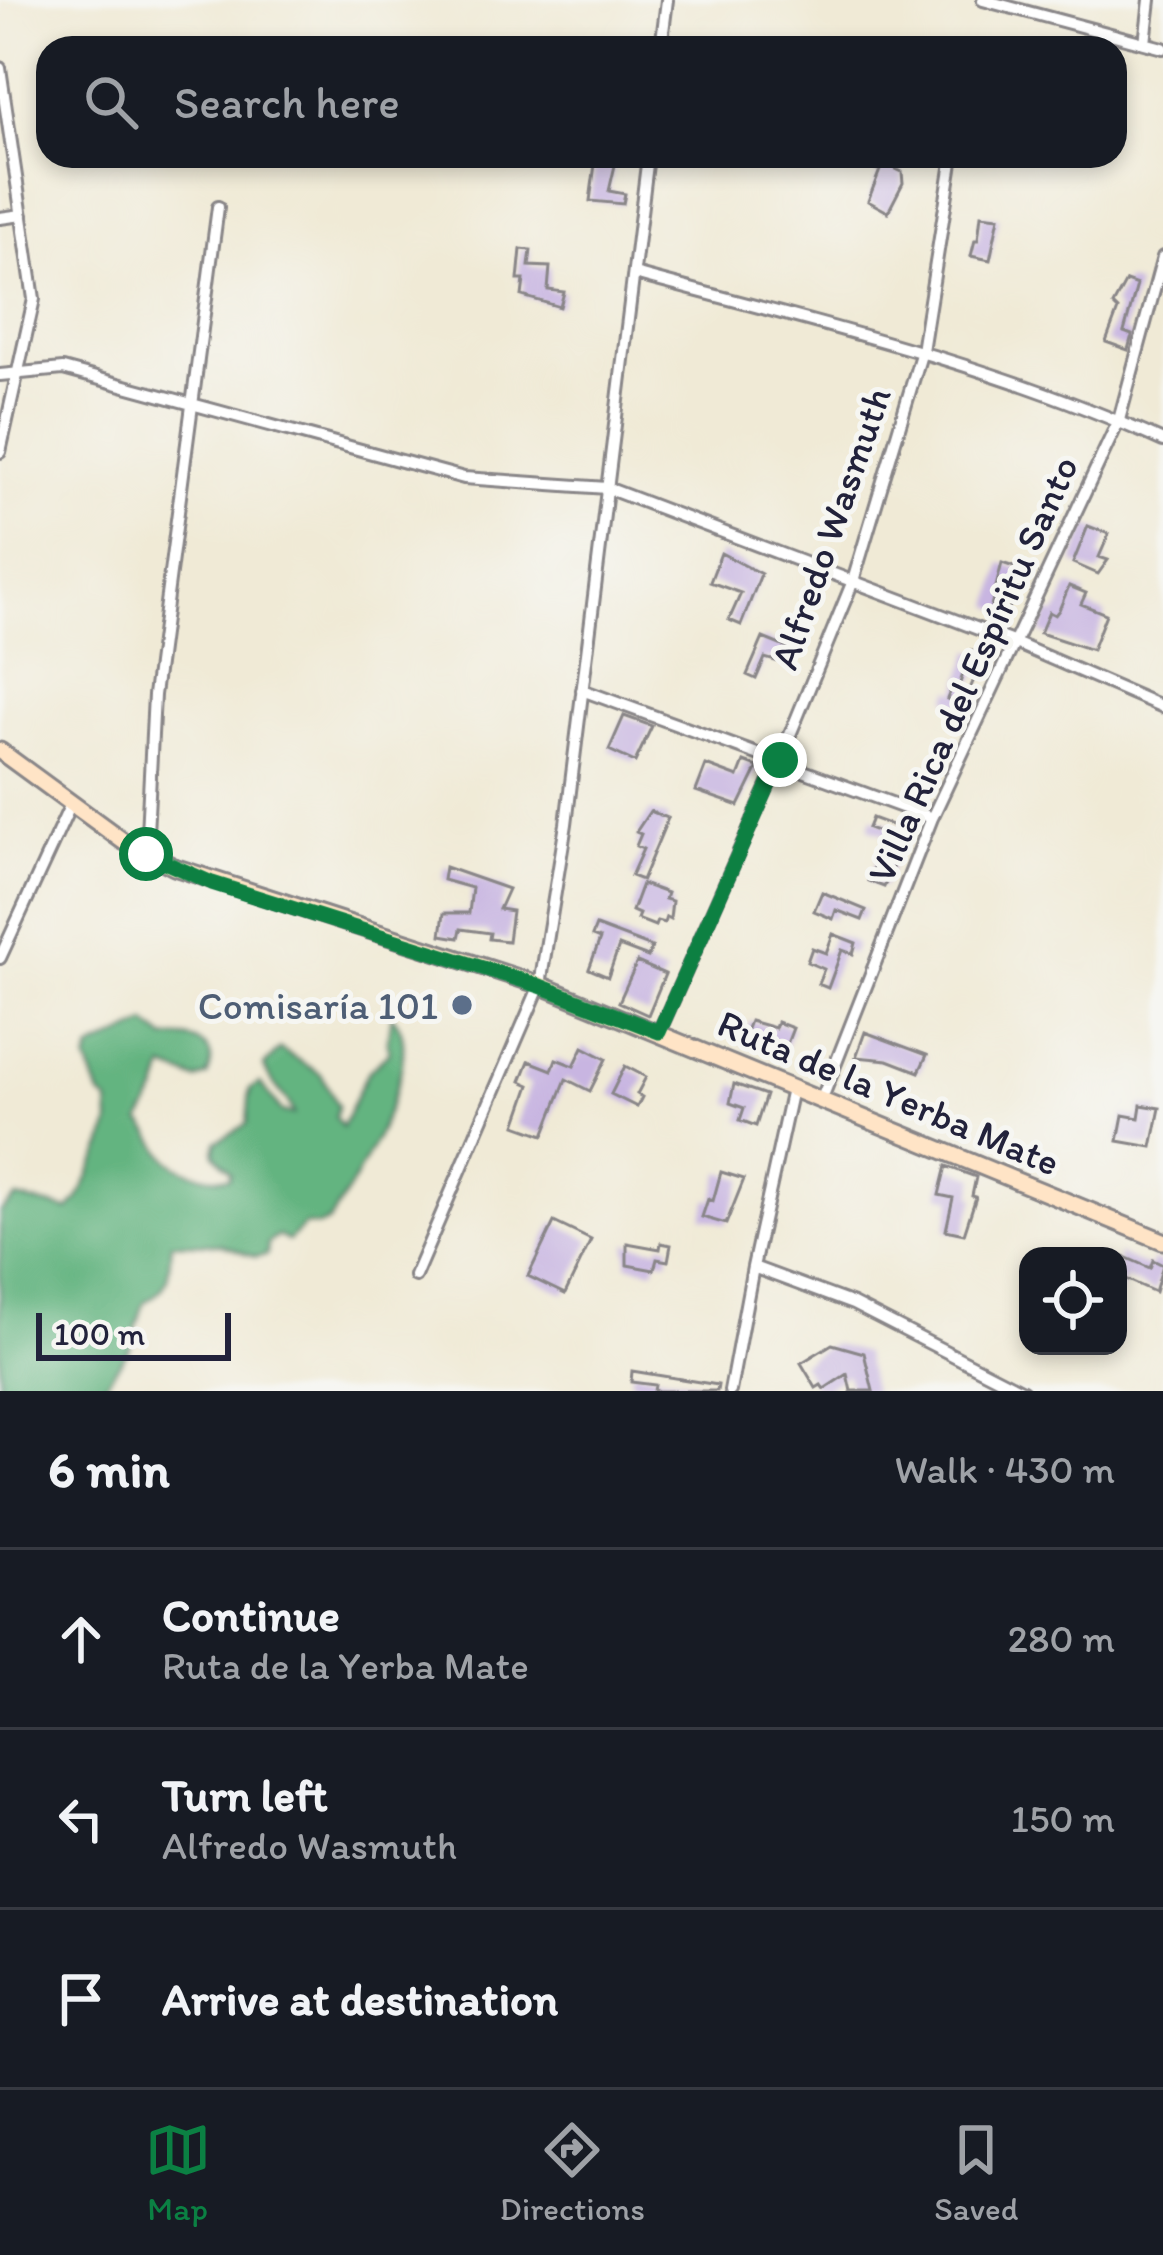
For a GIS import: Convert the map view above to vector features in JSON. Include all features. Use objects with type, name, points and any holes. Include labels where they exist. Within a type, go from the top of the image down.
[{"type":"main road","name":"Ruta de la Yerba Mate","points":[[0,752],[146,854],[212,883],[540,986],[1163,1241]]},
{"type":"street","points":[[662,36],[667,0]]},
{"type":"street","points":[[983,0],[1116,36]]},
{"type":"street","points":[[1145,44],[1150,0]]},
{"type":"street","points":[[1127,39],[1163,48]]},
{"type":"street","points":[[0,68],[34,299],[0,452]]},
{"type":"street","points":[[415,1276],[540,986],[647,168]]},
{"type":"street","name":"Alfredo Wasmuth","points":[[659,1032],[780,760],[853,581],[922,350],[951,168]]},
{"type":"street","points":[[146,854],[154,694],[218,207]]},
{"type":"street","points":[[0,218],[22,215]]},
{"type":"street","name":"Villa Rica del Espíritu Santo","points":[[821,1101],[932,818],[1118,421],[1163,256]]},
{"type":"street","points":[[634,274],[922,350],[1163,441]]},
{"type":"street","points":[[0,375],[63,369],[464,478],[608,488],[1015,643],[1163,707]]},
{"type":"street","points":[[582,690],[932,818]]},
{"type":"street","points":[[0,958],[71,804]]},
{"type":"street","points":[[730,1391],[792,1089]]},
{"type":"street","points":[[753,1267],[853,1304],[1023,1391]]},
{"type":"green space","points":[[392,1016],[402,1034],[403,1058],[396,1087],[370,1150],[329,1221],[305,1225],[288,1241],[278,1236],[268,1243],[267,1255],[255,1257],[221,1244],[171,1243],[164,1284],[144,1302],[130,1348],[100,1391],[0,1391],[0,1212],[17,1198],[69,1210],[78,1199],[110,1123],[109,1103],[100,1095],[87,1062],[91,1050],[147,1024],[166,1039],[185,1038],[202,1044],[211,1056],[207,1076],[197,1080],[165,1068],[141,1122],[177,1165],[229,1178],[231,1172],[215,1154],[216,1142],[247,1124],[250,1089],[260,1083],[282,1112],[294,1114],[264,1066],[280,1049],[321,1074],[338,1106],[335,1117],[342,1127],[367,1073],[389,1052]]},
{"type":"building","points":[[594,168],[614,168],[609,191],[625,194],[623,204],[590,201]]},
{"type":"building","points":[[871,168],[902,172],[903,183],[888,212],[868,201],[880,170]]},
{"type":"building","points":[[981,215],[999,217],[990,260],[971,256]]},
{"type":"building","points":[[521,249],[531,250],[529,266],[550,267],[548,290],[564,292],[560,307],[522,296],[524,280],[518,280]]},
{"type":"building","points":[[1126,281],[1137,285],[1124,332],[1132,335],[1128,350],[1106,342],[1118,310],[1113,305]]},
{"type":"building","points":[[1088,526],[1109,534],[1099,557],[1108,560],[1098,574],[1073,563]]},
{"type":"building","points":[[721,553],[761,574],[741,625],[729,620],[741,593],[710,582]]},
{"type":"building","points":[[1002,563],[1029,572],[1023,589],[1017,587],[1008,612],[991,606]]},
{"type":"building","points":[[1069,586],[1086,593],[1081,604],[1106,614],[1092,650],[1040,633],[1049,612],[1055,615],[1059,610]]},
{"type":"building","points":[[763,638],[795,651],[789,665],[765,658],[756,679],[747,675]]},
{"type":"building","points":[[971,650],[984,655],[963,706],[947,699],[951,689],[957,692]]},
{"type":"building","points":[[624,716],[652,726],[635,762],[609,750]]},
{"type":"building","points":[[744,762],[758,767],[739,806],[696,791],[706,765],[738,777]]},
{"type":"building","points":[[650,811],[668,818],[642,880],[631,876],[643,849],[636,846],[641,834],[636,832]]},
{"type":"building","points":[[872,818],[908,831],[884,887],[868,881],[887,835],[868,828]]},
{"type":"building","points":[[445,867],[508,889],[499,909],[512,911],[508,941],[461,929],[459,938],[441,935],[444,913],[469,913],[472,888],[443,880]]},
{"type":"building","points":[[642,884],[667,893],[665,899],[672,901],[670,919],[657,921],[655,926],[637,919],[639,914],[632,911]]},
{"type":"building","points":[[822,892],[866,910],[862,920],[836,910],[833,919],[814,911]]},
{"type":"building","points":[[596,926],[652,947],[648,957],[619,946],[608,977],[589,969],[600,939],[592,936]]},
{"type":"building","points":[[833,934],[856,943],[853,954],[842,950],[828,988],[818,984],[824,969],[807,962],[812,948],[826,953]]},
{"type":"building","points":[[637,962],[665,974],[648,1015],[619,1002]]},
{"type":"building","points":[[750,1021],[793,1028],[783,1054],[757,1044],[756,1048],[741,1044]]},
{"type":"building","points":[[865,1032],[927,1055],[919,1072],[888,1060],[856,1057]]},
{"type":"building","points":[[583,1047],[606,1059],[590,1091],[566,1079],[544,1135],[516,1125],[530,1085],[521,1081],[529,1061],[552,1070],[556,1059],[574,1066]]},
{"type":"building","points":[[625,1066],[646,1077],[637,1094],[642,1097],[637,1107],[611,1094]]},
{"type":"building","points":[[734,1084],[766,1095],[756,1126],[740,1120],[744,1108],[730,1103]]},
{"type":"building","points":[[1141,1105],[1160,1108],[1152,1147],[1118,1141],[1123,1115],[1139,1118]]},
{"type":"building","points":[[946,1166],[976,1177],[972,1196],[976,1197],[964,1234],[946,1230],[953,1198],[939,1195]]},
{"type":"building","points":[[721,1172],[744,1179],[726,1224],[702,1217],[708,1199],[713,1201]]},
{"type":"building","points":[[554,1222],[591,1240],[565,1294],[528,1276]]},
{"type":"building","points":[[627,1243],[660,1249],[661,1243],[671,1245],[668,1261],[657,1259],[654,1270],[627,1265]]},
{"type":"building","points":[[1127,1258],[1150,1268],[1153,1260],[1163,1265],[1155,1292],[1127,1279]]},
{"type":"building","points":[[832,1344],[864,1353],[873,1391],[851,1391],[847,1374],[824,1389],[816,1388],[801,1363]]},
{"type":"building","points":[[632,1371],[718,1385],[717,1391],[654,1391],[655,1385],[631,1382]]},
{"type":"place","name":"Comisaría 101","points":[[462,1005]]},
{"type":"route","points":[[146,854],[212,883],[540,986],[659,1032],[780,760]]}]
